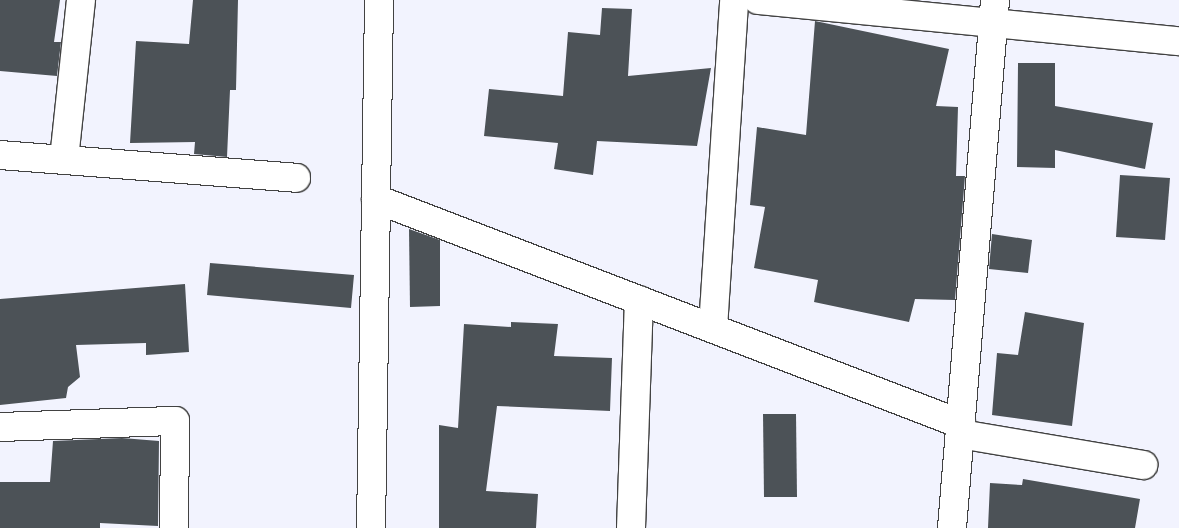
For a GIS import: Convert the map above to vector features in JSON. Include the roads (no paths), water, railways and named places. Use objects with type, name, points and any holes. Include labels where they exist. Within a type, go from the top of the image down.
[{"type":"street","points":[[64,159],[81,0]]},
{"type":"street","points":[[370,528],[379,0]]},
{"type":"street","points":[[713,328],[734,0]]},
{"type":"street","points":[[758,0],[994,12],[1179,41]]},
{"type":"street","points":[[952,528],[994,12]]},
{"type":"street","points":[[0,155],[296,178]]},
{"type":"street","points":[[376,199],[713,328],[960,429],[1142,465]]},
{"type":"street","points":[[631,528],[639,300]]},
{"type":"street","points":[[0,427],[175,421],[174,528]]}]
